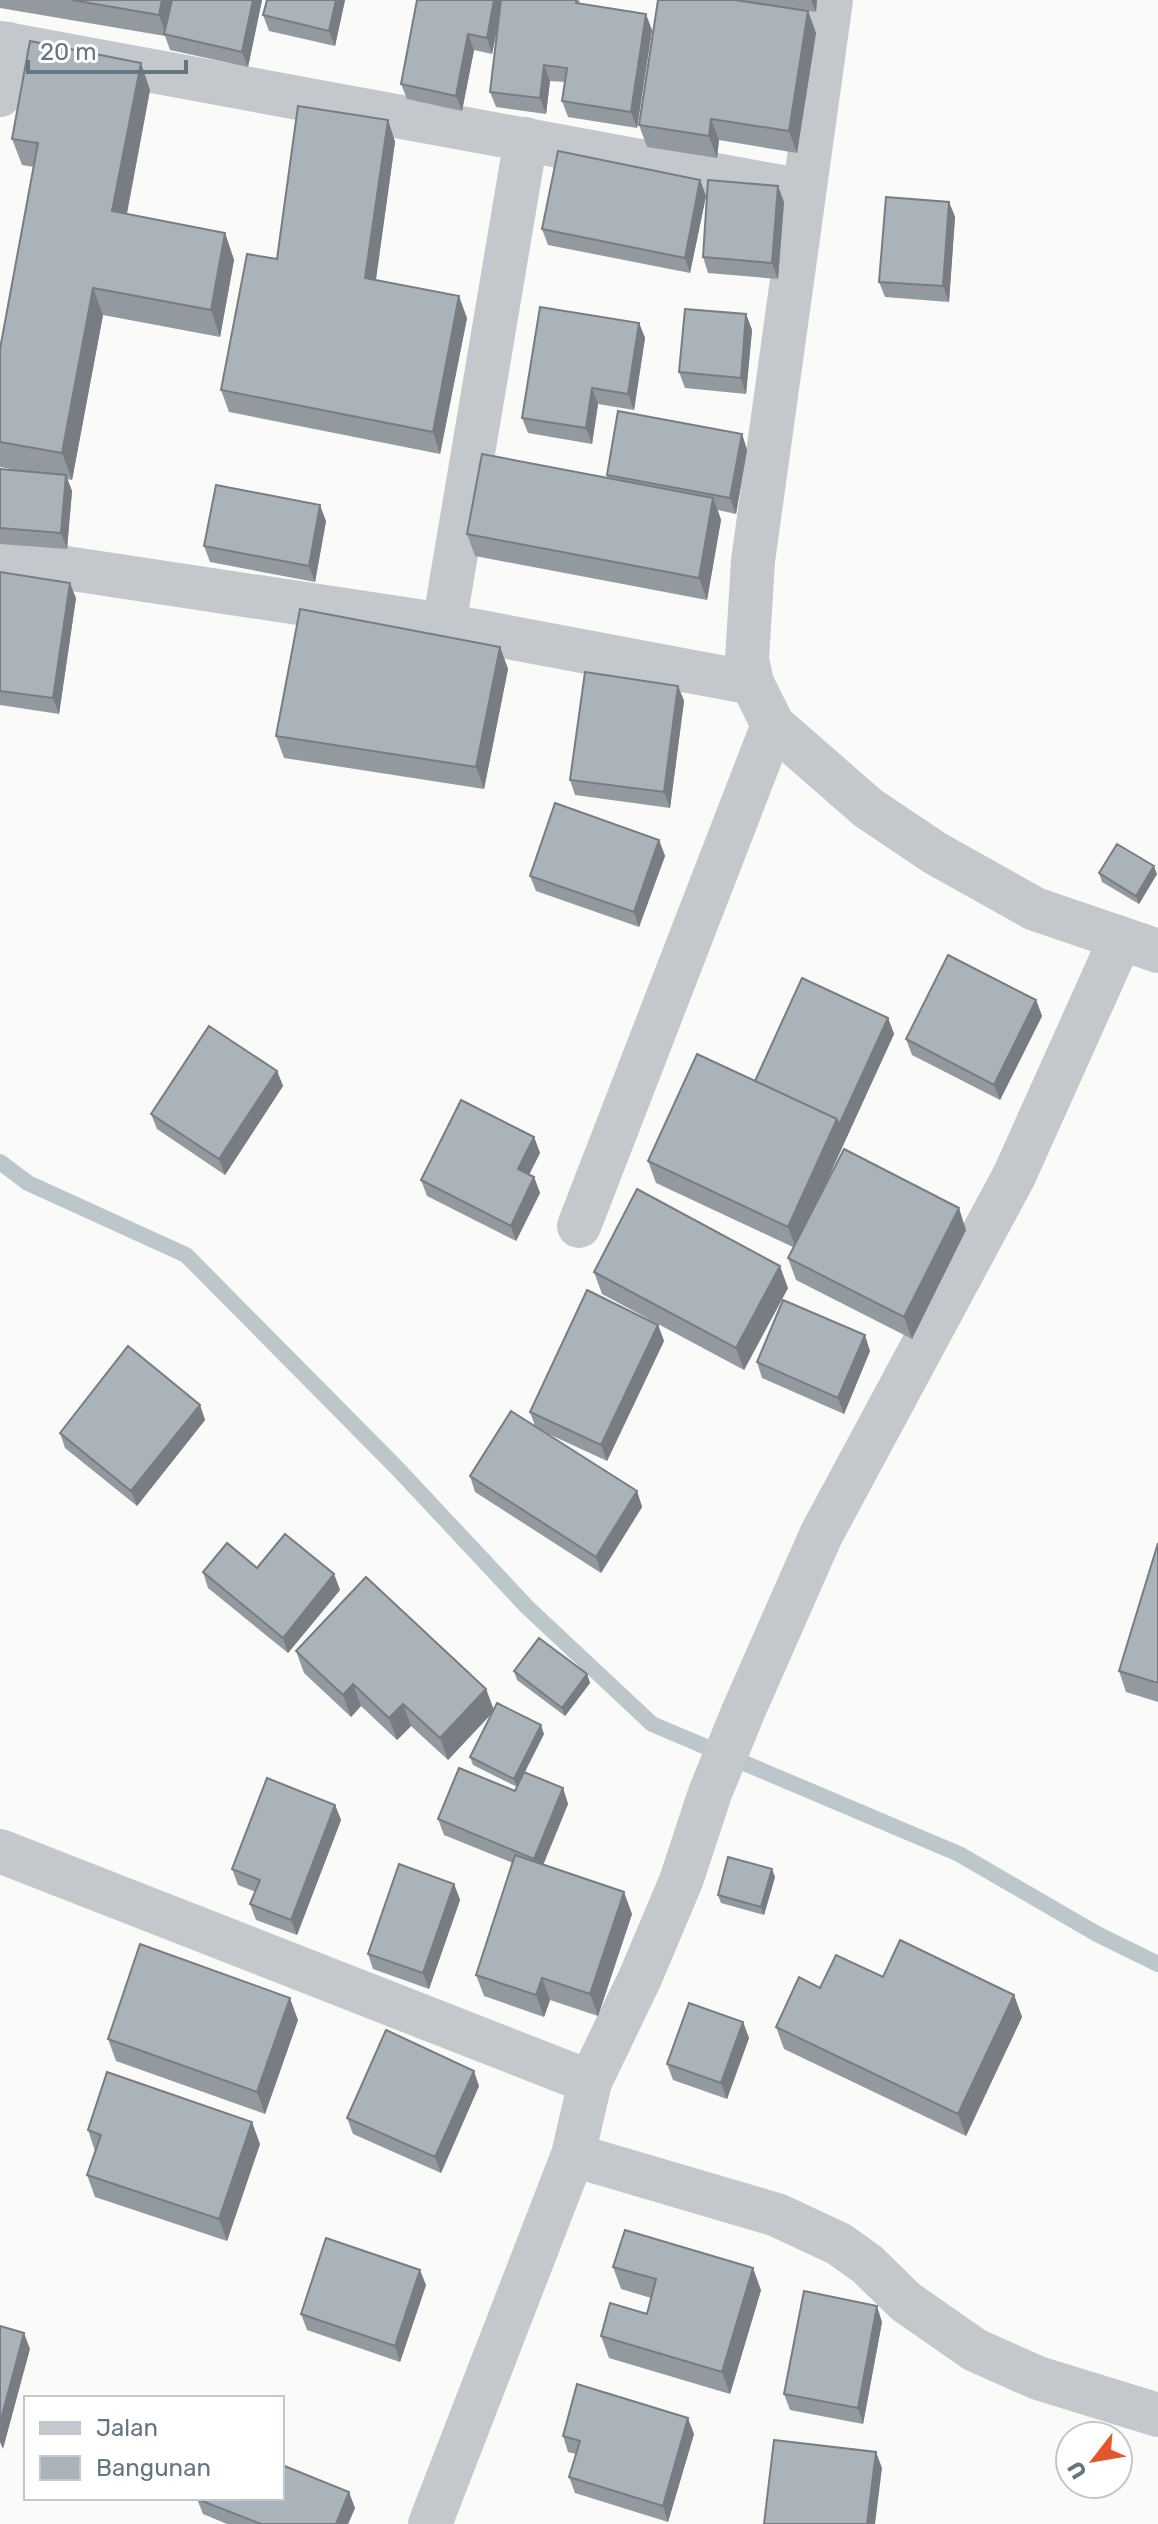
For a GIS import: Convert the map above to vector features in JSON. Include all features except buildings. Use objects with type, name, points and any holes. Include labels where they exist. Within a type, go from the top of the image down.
[{"type":"street","points":[[430,2524],[573,2155],[590,2082],[640,1978],[743,1712],[821,1535],[1139,945],[1035,909],[935,853],[868,808],[773,725],[752,683],[747,659],[753,561],[831,0]]},
{"type":"street","points":[[0,95],[4,43],[803,191]]},
{"type":"street","points":[[444,625],[526,139]]},
{"type":"street","points":[[0,558],[444,625],[752,683]]},
{"type":"street","points":[[579,1226],[773,725]]},
{"type":"street","points":[[0,1851],[590,2082]]},
{"type":"street","points":[[573,2155],[777,2215],[839,2244],[867,2264],[906,2302],[975,2350],[1038,2378],[1158,2415]]},
{"type":"waterway","points":[[0,1162],[28,1183],[186,1255],[397,1468],[527,1607],[652,1724],[959,1854],[1097,1934],[1158,1964]]}]
